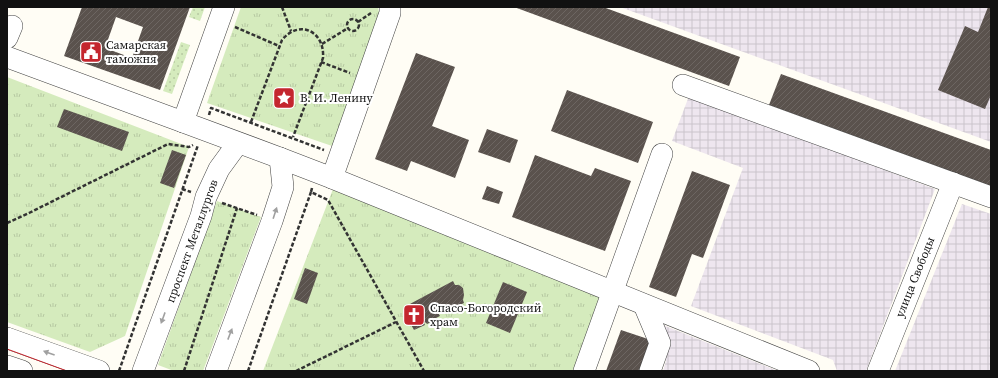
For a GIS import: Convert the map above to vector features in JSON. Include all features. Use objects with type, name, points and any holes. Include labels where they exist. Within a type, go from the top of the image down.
[{"type":"street","points":[[320,181],[367,80],[390,13],[390,7]]},
{"type":"street","points":[[182,122],[222,14]]},
{"type":"street","points":[[7,57],[280,158],[320,181],[613,292],[809,371]]},
{"type":"street","points":[[683,85],[991,197]]},
{"type":"street","name":"проспект Металлургов","points":[[143,371],[201,216],[206,197],[219,168],[238,143]]},
{"type":"street","points":[[584,371],[662,154]]},
{"type":"street","points":[[216,371],[272,221],[283,187],[280,158]]},
{"type":"street","name":"улица Свободы","points":[[878,371],[953,183]]},
{"type":"street","points":[[644,305],[660,343],[650,371]]},
{"type":"street","points":[[7,338],[99,371]]},
{"type":"street","points":[[7,366],[22,371]]},
{"type":"path","points":[[282,7],[291,31]]},
{"type":"path","points":[[222,14],[279,46]]},
{"type":"path","points":[[356,19],[360,26],[356,31],[348,28],[347,23],[350,20],[356,19]]},
{"type":"path","points":[[322,44],[348,28]]},
{"type":"path","points":[[251,122],[282,40],[291,31],[299,29],[313,32],[322,44],[323,50],[321,62],[293,138]]},
{"type":"path","points":[[321,62],[367,80]]},
{"type":"path","points":[[203,130],[211,108],[332,153],[248,371]]},
{"type":"path","points":[[7,223],[168,144],[189,147],[200,140],[119,371]]},
{"type":"path","points":[[320,181],[328,200],[424,371]]},
{"type":"path","points":[[182,189],[272,221]]},
{"type":"path","points":[[184,371],[237,208]]},
{"type":"path","points":[[296,371],[396,322]]},
{"type":"shaded area","points":[[620,7],[991,7],[991,142]]},
{"type":"shaded area","points":[[689,96],[935,189],[866,371],[837,371],[833,360],[691,306],[743,168],[672,141]]},
{"type":"shaded area","points":[[962,204],[991,214],[991,371],[895,371]]},
{"type":"shaded area","points":[[663,325],[778,371],[663,371],[666,361]]},
{"type":"green space","points":[[193,7],[205,7],[200,21],[189,17]]},
{"type":"green space","points":[[241,7],[378,7],[381,23],[335,147],[207,103]]},
{"type":"green space","points":[[181,42],[190,45],[172,94],[163,91]]},
{"type":"green space","points":[[7,77],[189,147],[125,336],[90,352],[7,322]]},
{"type":"green space","points":[[333,189],[601,296],[573,371],[263,371]]},
{"type":"green space","points":[[217,201],[261,217],[203,371],[174,371],[158,365]]},
{"type":"building","name":"Самарская таможня","points":[[82,7],[190,7],[160,90],[64,56]],"holes":[[[116,17],[143,27],[132,58],[105,48]]]},
{"type":"building","points":[[514,7],[603,7],[740,57],[729,86]]},
{"type":"building","points":[[988,7],[991,7],[991,95],[985,109],[938,90],[965,26],[978,32]]},
{"type":"building","points":[[416,53],[455,67],[432,126],[469,140],[455,178],[411,161],[407,171],[375,159]]},
{"type":"building","points":[[781,74],[991,150],[991,186],[769,105]]},
{"type":"building","points":[[567,90],[653,122],[638,163],[551,131]]},
{"type":"building","points":[[64,109],[129,132],[122,151],[57,127]]},
{"type":"building","points":[[487,129],[518,140],[510,163],[478,152]]},
{"type":"building","points":[[172,150],[186,155],[174,188],[160,183]]},
{"type":"building","points":[[535,155],[591,176],[595,168],[631,181],[605,251],[512,217]]},
{"type":"building","points":[[692,171],[730,185],[703,258],[692,254],[676,297],[649,287]]},
{"type":"building","points":[[487,186],[503,192],[499,204],[482,199]]},
{"type":"building","points":[[305,268],[318,273],[307,304],[294,299]]},
{"type":"building","points":[[453,281],[455,285],[459,285],[463,288],[464,303],[442,313],[441,309],[437,311],[440,316],[436,318],[437,319],[427,324],[425,322],[425,325],[414,330],[404,312],[410,309],[408,305]]},
{"type":"building","points":[[503,282],[527,292],[510,333],[486,323]]},
{"type":"building","points":[[621,330],[651,340],[640,371],[606,371]]},
{"type":"tram line","points":[[7,349],[67,371]]},
{"type":"place","name":"Самарская таможня","points":[[91,52]]},
{"type":"place","name":"В. И. Ленину","points":[[284,98]]},
{"type":"place","name":"Спасо-Богородский храм","points":[[414,315]]}]
